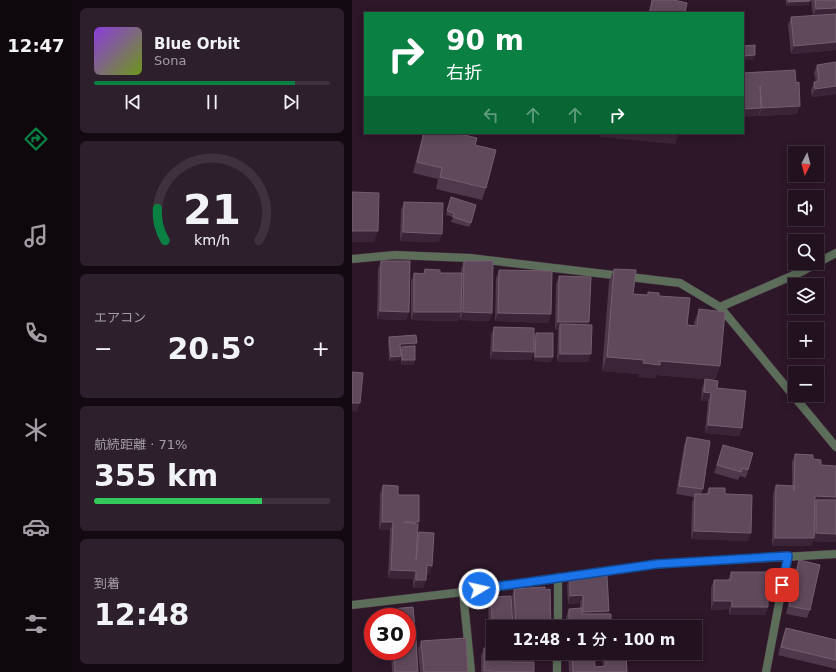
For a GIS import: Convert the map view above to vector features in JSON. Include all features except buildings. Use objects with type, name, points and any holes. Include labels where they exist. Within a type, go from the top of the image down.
[{"type":"street","points":[[720,307],[802,272],[836,253]]},
{"type":"street","points":[[352,259],[395,255],[470,258],[680,283],[720,307],[836,447]]},
{"type":"street","points":[[352,605],[463,592],[558,577],[657,564],[836,554]]},
{"type":"street","points":[[766,672],[788,556]]},
{"type":"street","points":[[558,577],[558,620]]},
{"type":"street","points":[[463,592],[471,672]]},
{"type":"street","points":[[557,672],[558,660]]},
{"type":"route","points":[[479,589],[657,564],[788,556],[782,585]]}]
